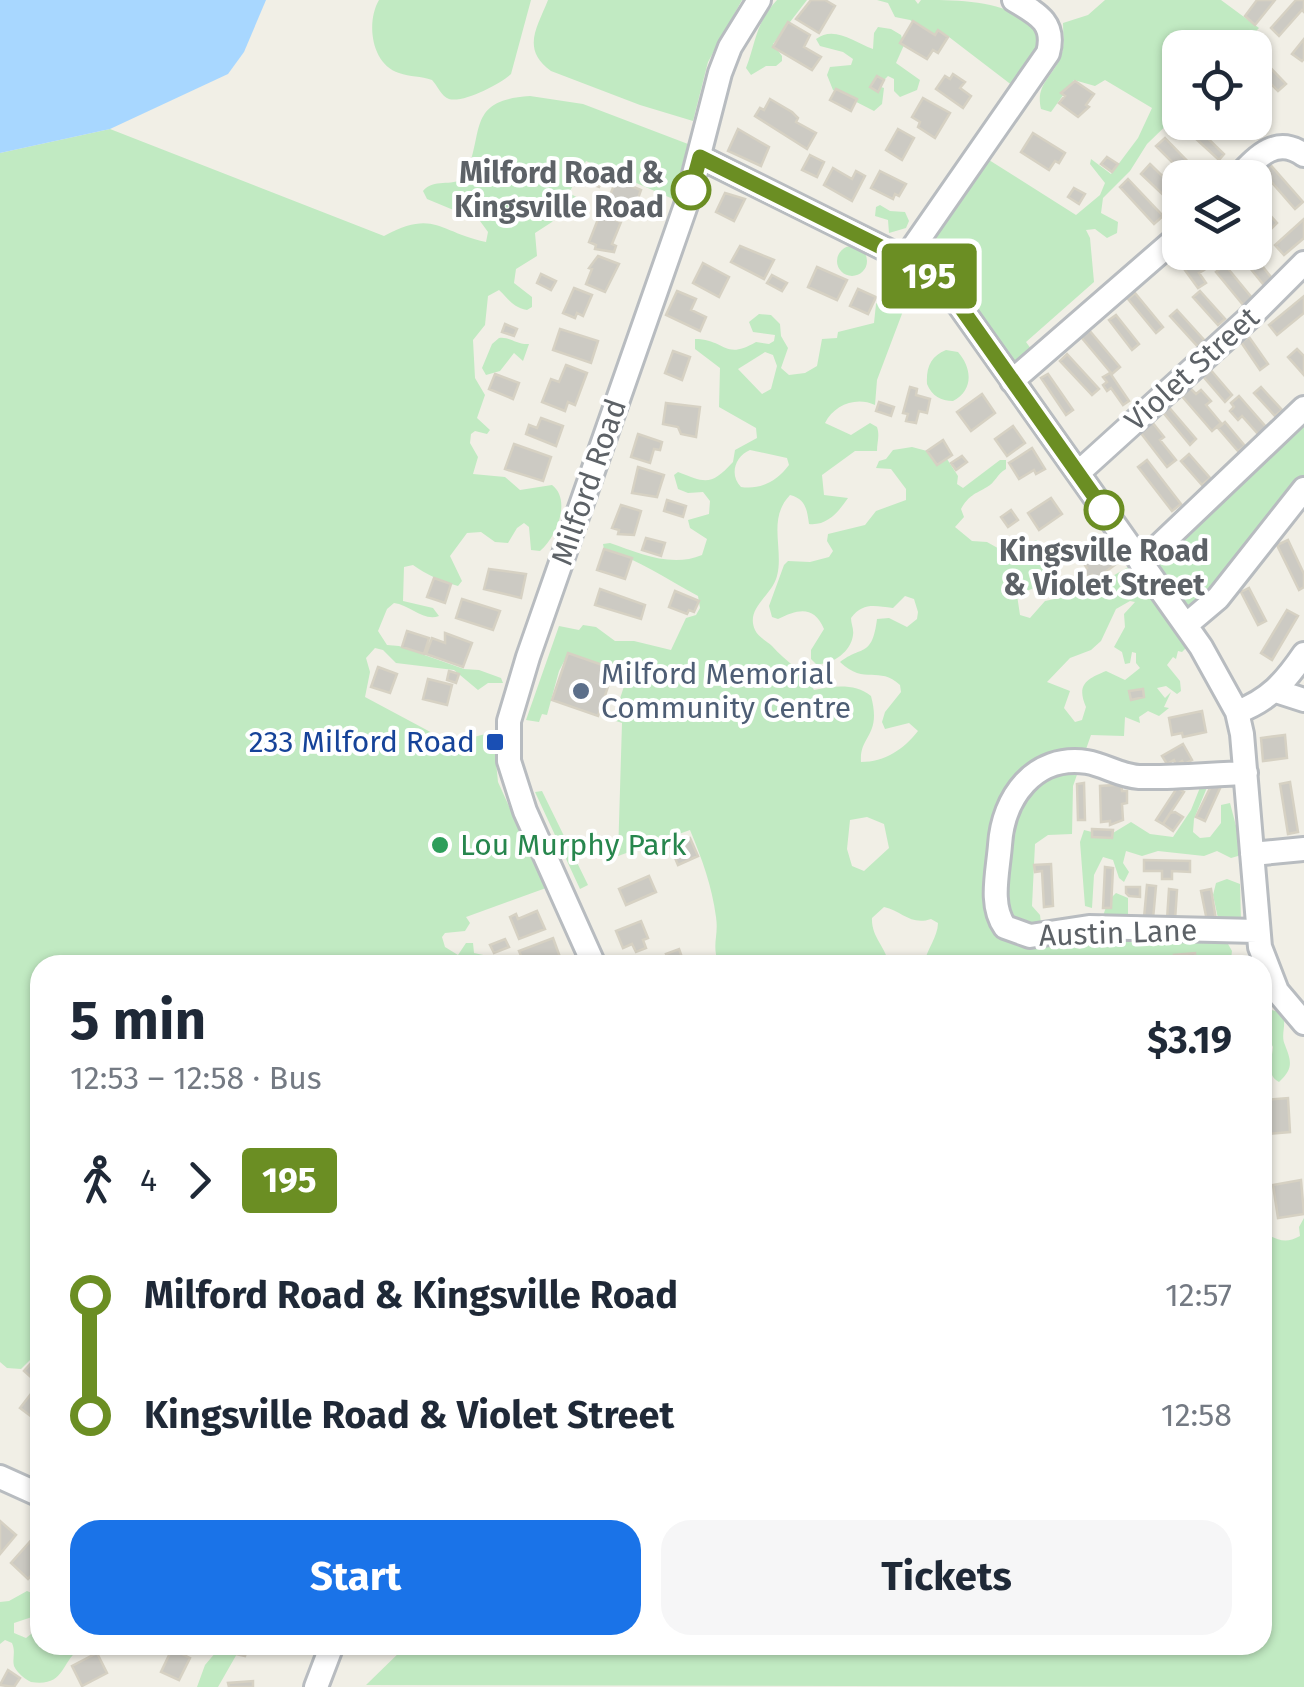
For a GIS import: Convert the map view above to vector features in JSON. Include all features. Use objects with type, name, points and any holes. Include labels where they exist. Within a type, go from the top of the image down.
[{"type":"street","name":"Milford Road","points":[[590,955],[515,786],[508,751],[509,721],[700,157],[723,64],[759,0]]},
{"type":"street","points":[[905,259],[1044,60],[1050,34],[1042,18],[1014,0]]},
{"type":"street","points":[[1254,160],[1271,149],[1287,147],[1304,155]]},
{"type":"street","points":[[700,157],[905,259],[951,296],[1141,562],[1186,626],[1237,712],[1246,773],[1257,931],[1263,955]]},
{"type":"street","points":[[1012,380],[1162,250]]},
{"type":"street","name":"Violet Street","points":[[1078,473],[1304,263]]},
{"type":"street","points":[[1141,562],[1304,408]]},
{"type":"street","points":[[1186,626],[1218,598],[1304,490]]},
{"type":"street","points":[[1237,712],[1263,701],[1276,690],[1304,654]]},
{"type":"street","points":[[1276,690],[1304,700]]},
{"type":"street","name":"Austin Lane","points":[[1246,773],[1133,776],[1071,761],[1038,772],[1018,786],[1005,815],[996,908],[1005,928],[1030,936],[1088,928],[1257,931]]},
{"type":"street","points":[[1252,854],[1304,849]]},
{"type":"street","points":[[1272,978],[1304,1024]]},
{"type":"street","points":[[0,1478],[30,1491]]},
{"type":"street","points":[[316,1687],[328,1655]]},
{"type":"green space","points":[[379,0],[531,0],[511,74],[481,92],[449,99],[432,80],[399,73],[382,61],[372,30]]},
{"type":"green space","points":[[548,0],[742,0],[708,62],[693,121],[551,71],[536,55],[534,46],[536,29]]},
{"type":"green space","points":[[777,0],[807,0],[773,44],[782,61],[751,75],[746,68],[757,32]]},
{"type":"green space","points":[[877,0],[991,5],[1021,17],[1041,41],[1013,86],[938,30],[935,35],[910,20],[895,17],[888,3]]},
{"type":"green space","points":[[1105,0],[1221,0],[1259,28],[1162,30],[1162,129],[1103,198],[1101,213],[1118,222],[1117,233],[1107,238],[1095,229],[1086,230],[1094,282],[1026,342],[1034,353],[1016,363],[966,299],[926,262],[927,249],[989,160],[1076,215],[1100,195],[1105,183],[1090,164],[1091,159],[1111,174],[1138,138],[1152,108],[1105,80],[1095,86],[1074,80],[1051,112],[1041,109],[1040,93],[1061,56],[1063,23],[1088,15]]},
{"type":"green space","points":[[878,27],[901,35],[904,45],[896,63],[920,80],[917,90],[900,97],[894,91],[894,79],[888,76],[878,86],[884,88],[882,104],[874,111],[833,90],[827,75],[830,67],[851,65],[853,59],[820,46],[816,39],[837,34],[873,49]]},
{"type":"green space","points":[[530,96],[583,104],[688,144],[673,199],[586,161],[569,193],[580,199],[584,207],[566,204],[552,222],[535,233],[537,256],[516,269],[514,283],[532,297],[532,307],[518,307],[499,290],[488,296],[485,325],[473,340],[475,378],[485,395],[477,418],[490,430],[487,434],[471,434],[470,443],[478,457],[473,474],[505,477],[520,490],[552,485],[561,500],[560,519],[540,551],[531,550],[529,527],[524,523],[508,543],[495,542],[481,532],[467,533],[450,556],[462,581],[458,586],[413,565],[404,567],[403,601],[433,608],[439,616],[428,617],[394,603],[387,609],[378,631],[387,645],[479,670],[501,678],[503,683],[488,683],[478,690],[454,670],[396,663],[383,650],[375,648],[366,658],[370,672],[365,697],[451,743],[493,732],[498,782],[546,888],[466,917],[470,923],[465,931],[445,933],[442,937],[445,947],[458,955],[30,955],[30,1360],[21,1369],[7,1368],[0,1362],[0,153],[110,129],[384,236],[426,223],[486,242],[488,232],[480,221],[427,199],[423,191],[464,178],[480,122],[495,104]]},
{"type":"green space","points":[[880,205],[890,211],[905,212],[909,221],[906,228],[889,233],[888,220],[875,216]]},
{"type":"green space","points":[[852,246],[863,250],[867,261],[863,272],[852,276],[841,272],[837,261],[841,250]]},
{"type":"green space","points":[[890,268],[914,282],[877,380],[875,405],[860,401],[846,404],[825,423],[851,435],[870,423],[878,430],[877,451],[855,451],[822,475],[824,495],[848,498],[827,520],[809,524],[805,506],[790,495],[783,504],[778,524],[777,576],[756,609],[755,630],[814,690],[851,687],[871,696],[874,720],[861,762],[878,760],[900,749],[918,731],[909,723],[885,729],[882,722],[901,692],[900,685],[885,676],[857,673],[840,662],[869,645],[877,619],[889,618],[907,627],[917,619],[914,599],[905,596],[893,608],[860,609],[851,618],[853,635],[845,652],[816,664],[811,659],[811,650],[824,629],[820,621],[805,611],[778,619],[772,617],[769,606],[784,565],[788,561],[810,562],[829,557],[833,551],[828,534],[865,525],[876,511],[906,500],[906,489],[891,469],[876,468],[893,450],[912,447],[927,451],[937,465],[947,459],[958,476],[957,484],[963,488],[1000,460],[1006,460],[1006,469],[964,504],[964,517],[955,527],[972,541],[987,542],[1003,551],[1036,540],[1050,548],[1051,581],[1017,595],[1020,615],[1030,618],[1045,601],[1083,593],[1130,566],[1186,648],[1178,651],[1176,659],[1173,657],[1167,665],[1180,681],[1181,691],[1177,694],[1166,686],[1157,688],[1165,698],[1171,692],[1164,707],[1169,708],[1159,716],[1148,711],[1139,717],[1140,723],[1125,717],[1124,736],[1091,735],[1073,786],[1072,834],[1048,835],[1035,844],[1032,906],[1040,915],[1042,931],[1218,940],[1228,944],[1232,955],[927,955],[938,923],[912,919],[884,907],[872,918],[872,925],[886,955],[717,955],[712,894],[690,830],[618,856],[622,723],[613,720],[628,674],[568,654],[547,715],[542,714],[539,722],[526,720],[559,626],[579,630],[583,625],[596,627],[615,641],[634,641],[671,650],[686,618],[696,615],[700,608],[698,596],[641,564],[604,549],[603,544],[667,560],[702,555],[707,539],[690,528],[688,520],[709,514],[710,501],[703,492],[678,489],[674,475],[678,472],[702,480],[713,479],[733,462],[735,450],[757,438],[756,428],[719,407],[720,368],[695,349],[695,339],[737,350],[756,342],[769,344],[775,335],[753,332],[749,322],[759,314],[771,315],[780,324],[788,348],[781,368],[789,375],[805,373],[817,366],[822,339],[837,338],[838,332],[874,323],[876,304],[891,286]],"holes":[[[765,352],[773,355],[777,366],[771,389],[762,394],[738,369]],[[750,450],[787,458],[789,465],[768,483],[741,487],[735,472],[737,461]],[[1135,602],[1124,614],[1125,627],[1114,647],[1122,652],[1125,664],[1130,663],[1132,652],[1136,653],[1140,668],[1125,680],[1106,671],[1085,683],[1082,693],[1086,707],[1082,720],[1075,722],[1064,708],[1070,691],[1047,682],[1070,658],[1091,650],[1101,641],[1116,609]],[[867,817],[884,824],[889,848],[864,871],[852,866],[847,849],[850,820]]]},
{"type":"green space","points":[[499,338],[529,344],[523,361],[514,353],[500,371],[486,375],[482,368],[492,344]]},
{"type":"green space","points":[[946,350],[958,352],[969,378],[965,391],[953,401],[937,397],[927,384],[930,363]]},
{"type":"green space","points":[[1304,419],[1304,480],[1229,575],[1188,611],[1156,563]]},
{"type":"green space","points":[[1201,785],[1208,785],[1193,832],[1200,838],[1210,837],[1221,823],[1221,805],[1230,803],[1241,845],[1238,856],[1231,858],[1217,851],[1204,856],[1158,851],[1142,856],[1126,851],[1123,863],[1129,872],[1124,882],[1113,860],[1103,857],[1094,875],[1092,908],[1085,906],[1080,842],[1084,830],[1108,836],[1131,822],[1150,834],[1173,837],[1191,810]]},
{"type":"green space","points":[[542,791],[588,885],[580,889],[535,792]]},
{"type":"green space","points":[[1227,879],[1240,884],[1241,920],[1219,923],[1213,895],[1216,883]]},
{"type":"green space","points":[[1116,893],[1128,898],[1128,921],[1103,916],[1108,901]]},
{"type":"green space","points":[[466,943],[473,943],[474,953],[483,955],[458,955]]},
{"type":"green space","points":[[1272,1010],[1284,1020],[1283,1039],[1290,1064],[1279,1082],[1272,1073]]},
{"type":"green space","points":[[1304,1218],[1304,1687],[366,1685],[397,1655],[1272,1655],[1272,1236],[1294,1239],[1300,1236]]},
{"type":"green space","points":[[30,1592],[30,1618],[14,1623],[14,1633],[26,1638],[30,1635],[30,1655],[73,1655],[56,1678],[42,1683],[26,1679],[14,1666],[12,1643],[5,1640],[0,1644],[0,1602]]},
{"type":"green space","points":[[214,1655],[236,1655],[218,1687],[197,1687]]},
{"type":"water","points":[[0,0],[266,0],[244,52],[228,74],[110,129],[0,153]]},
{"type":"building","points":[[811,0],[825,0],[835,6],[819,33],[796,19]]},
{"type":"building","points":[[1257,0],[1275,0],[1255,25],[1245,16]]},
{"type":"building","points":[[1296,0],[1304,0],[1304,12],[1279,36],[1271,28]]},
{"type":"building","points":[[913,21],[935,35],[938,30],[948,37],[938,53],[933,50],[927,59],[900,43]]},
{"type":"building","points":[[788,22],[810,35],[804,47],[821,57],[812,70],[773,47]]},
{"type":"building","points":[[1304,39],[1304,59],[1302,61],[1292,54]]},
{"type":"building","points":[[1272,69],[1286,84],[1278,91],[1272,85]]},
{"type":"building","points":[[953,74],[965,82],[960,88],[971,96],[963,108],[936,89],[945,76],[950,79]]},
{"type":"building","points":[[877,76],[884,80],[878,92],[870,87]]},
{"type":"building","points":[[1075,81],[1094,94],[1086,105],[1089,107],[1078,117],[1059,103],[1065,96],[1061,93]]},
{"type":"building","points":[[836,89],[857,99],[851,111],[830,100]]},
{"type":"building","points":[[923,98],[950,113],[935,138],[918,127],[920,122],[912,117]]},
{"type":"building","points":[[770,99],[792,112],[798,118],[796,122],[816,133],[807,149],[755,116]]},
{"type":"building","points":[[738,129],[769,147],[761,166],[728,151]]},
{"type":"building","points":[[898,129],[914,138],[902,160],[886,150]]},
{"type":"building","points":[[1033,133],[1065,153],[1049,170],[1021,152]]},
{"type":"building","points":[[1167,140],[1186,160],[1170,160],[1156,146]]},
{"type":"building","points":[[1197,140],[1210,140],[1224,154],[1219,160]]},
{"type":"building","points":[[810,155],[824,162],[817,177],[802,170]]},
{"type":"building","points":[[1107,157],[1118,164],[1112,172],[1101,164]]},
{"type":"building","points":[[1150,164],[1162,176],[1162,194],[1141,174]]},
{"type":"building","points":[[1272,167],[1303,202],[1295,209],[1272,183]]},
{"type":"building","points":[[833,168],[852,179],[856,171],[865,176],[852,201],[824,185]]},
{"type":"building","points":[[595,169],[605,174],[599,187],[589,183]]},
{"type":"building","points":[[880,171],[906,184],[899,196],[895,194],[893,199],[871,188]]},
{"type":"building","points":[[1128,179],[1162,217],[1154,224],[1120,187]]},
{"type":"building","points":[[616,180],[641,190],[636,204],[628,200],[623,214],[607,203]]},
{"type":"building","points":[[1074,188],[1085,194],[1079,204],[1068,197]]},
{"type":"building","points":[[725,193],[745,199],[734,221],[716,212]]},
{"type":"building","points":[[600,214],[621,222],[612,244],[616,246],[614,252],[595,249],[596,245],[589,242]]},
{"type":"building","points":[[1304,219],[1304,238],[1284,255],[1275,245]]},
{"type":"building","points":[[740,246],[774,260],[764,279],[731,262]]},
{"type":"building","points":[[598,256],[619,264],[605,292],[586,284],[592,269],[589,268]]},
{"type":"building","points":[[703,263],[729,277],[719,297],[693,283]]},
{"type":"building","points":[[817,267],[847,280],[837,300],[808,287]]},
{"type":"building","points":[[1185,270],[1204,270],[1199,273],[1206,283],[1198,288]]},
{"type":"building","points":[[1229,270],[1253,299],[1244,306],[1216,272]]},
{"type":"building","points":[[1252,270],[1265,270],[1275,282],[1267,289]]},
{"type":"building","points":[[541,274],[556,281],[551,290],[537,283]]},
{"type":"building","points":[[772,275],[787,283],[782,291],[767,283]]},
{"type":"building","points":[[574,288],[592,295],[583,316],[577,313],[575,318],[563,313]]},
{"type":"building","points":[[858,289],[876,297],[868,314],[850,306]]},
{"type":"building","points":[[677,291],[696,299],[691,310],[706,317],[700,331],[666,315]]},
{"type":"building","points":[[1200,291],[1225,319],[1218,325],[1193,297]]},
{"type":"building","points":[[1135,293],[1163,327],[1156,333],[1128,299]]},
{"type":"building","points":[[1304,296],[1304,313],[1277,335],[1269,325]]},
{"type":"building","points":[[1177,310],[1206,342],[1200,349],[1170,316]]},
{"type":"building","points":[[1116,315],[1139,344],[1132,350],[1109,320]]},
{"type":"building","points":[[505,324],[517,329],[514,336],[502,332]]},
{"type":"building","points":[[560,329],[598,341],[591,363],[553,350]]},
{"type":"building","points":[[1089,330],[1120,367],[1112,374],[1081,337]]},
{"type":"building","points":[[1249,337],[1268,364],[1260,370],[1241,342]]},
{"type":"building","points":[[1297,349],[1304,356],[1304,375],[1288,357]]},
{"type":"building","points":[[673,351],[690,357],[682,380],[665,373]]},
{"type":"building","points":[[1067,354],[1099,389],[1092,395],[1060,361]]},
{"type":"building","points":[[566,365],[587,373],[575,405],[568,402],[565,411],[542,402],[551,379],[559,382]]},
{"type":"building","points":[[1209,368],[1232,395],[1225,402],[1201,374]]},
{"type":"building","points":[[1110,373],[1129,401],[1123,405],[1111,388],[1107,391],[1103,385],[1107,382],[1103,377]]},
{"type":"building","points":[[495,374],[519,383],[513,399],[489,389]]},
{"type":"building","points":[[1048,374],[1073,410],[1066,415],[1041,378]]},
{"type":"building","points":[[910,387],[917,389],[916,395],[930,399],[927,413],[919,411],[916,423],[906,421],[908,414],[903,413]]},
{"type":"building","points":[[1189,387],[1196,394],[1201,390],[1211,401],[1206,405],[1221,423],[1212,431],[1180,394]]},
{"type":"building","points":[[1261,387],[1282,410],[1275,416],[1254,393]]},
{"type":"building","points":[[982,394],[995,413],[971,431],[957,412]]},
{"type":"building","points":[[1239,396],[1266,427],[1258,434],[1242,416],[1238,420],[1230,411],[1234,407],[1231,403]]},
{"type":"building","points":[[879,402],[894,407],[891,416],[876,411]]},
{"type":"building","points":[[666,403],[700,407],[696,437],[663,424]]},
{"type":"building","points":[[1167,405],[1196,439],[1190,445],[1161,410]]},
{"type":"building","points":[[541,418],[563,426],[556,446],[526,434],[529,425],[537,428]]},
{"type":"building","points":[[1152,422],[1176,460],[1167,467],[1140,432]]},
{"type":"building","points":[[1225,422],[1245,446],[1238,451],[1218,428]]},
{"type":"building","points":[[1013,426],[1025,443],[1007,456],[995,439]]},
{"type":"building","points":[[638,434],[662,442],[660,450],[654,449],[650,463],[631,457]]},
{"type":"building","points":[[943,440],[952,455],[937,465],[927,451]]},
{"type":"building","points":[[514,444],[551,457],[543,481],[505,469]]},
{"type":"building","points":[[1032,448],[1045,469],[1036,474],[1034,470],[1019,479],[1009,463]]},
{"type":"building","points":[[1189,454],[1210,478],[1202,485],[1181,461]]},
{"type":"building","points":[[962,456],[967,462],[956,470],[951,463]]},
{"type":"building","points":[[1147,460],[1181,504],[1172,511],[1138,467]]},
{"type":"building","points":[[638,467],[664,475],[657,497],[632,493]]},
{"type":"building","points":[[1051,498],[1062,514],[1039,530],[1028,513]]},
{"type":"building","points":[[667,500],[686,506],[683,517],[664,511]]},
{"type":"building","points":[[621,505],[641,511],[634,535],[618,534],[619,530],[612,528]]},
{"type":"building","points":[[1011,510],[1018,520],[1008,527],[1001,517]]},
{"type":"building","points":[[646,538],[665,543],[661,556],[642,550]]},
{"type":"building","points":[[1288,540],[1304,574],[1304,587],[1299,590],[1277,545]]},
{"type":"building","points":[[1094,543],[1101,552],[1105,549],[1116,564],[1096,579],[1092,575],[1088,578],[1083,571],[1087,568],[1078,555]]},
{"type":"building","points":[[604,549],[632,558],[625,579],[597,570]]},
{"type":"building","points":[[489,569],[526,574],[521,598],[484,589]]},
{"type":"building","points":[[434,578],[451,584],[445,603],[427,597]]},
{"type":"building","points":[[1249,588],[1266,621],[1258,625],[1241,592]]},
{"type":"building","points":[[600,589],[645,605],[641,619],[595,605]]},
{"type":"building","points":[[675,591],[699,601],[694,612],[689,610],[687,614],[669,607]]},
{"type":"building","points":[[462,599],[500,611],[493,630],[456,618]]},
{"type":"building","points":[[1287,610],[1298,616],[1272,660],[1261,653]]},
{"type":"building","points":[[407,631],[429,638],[424,654],[402,647]]},
{"type":"building","points":[[445,633],[472,643],[463,667],[426,654],[432,638],[445,643]]},
{"type":"building","name":"Milford Memorial Community Centre","points":[[568,653],[614,669],[598,716],[552,700]]},
{"type":"building","points":[[378,667],[397,674],[390,693],[371,687]]},
{"type":"building","points":[[449,671],[459,674],[456,683],[447,680]]},
{"type":"building","points":[[428,679],[452,685],[447,705],[423,699]]},
{"type":"building","points":[[1143,689],[1144,697],[1131,700],[1129,691]]},
{"type":"building","points":[[1202,711],[1206,732],[1172,735],[1169,718]]},
{"type":"building","points":[[1285,735],[1287,758],[1263,761],[1261,738]]},
{"type":"building","points":[[1183,744],[1192,760],[1167,764],[1162,756]]},
{"type":"building","points":[[1114,781],[1121,781],[1122,791],[1127,791],[1127,803],[1122,804],[1123,820],[1110,825],[1110,821],[1101,822],[1100,786],[1114,785]]},
{"type":"building","points":[[1213,782],[1221,786],[1205,821],[1196,817]]},
{"type":"building","points":[[1290,782],[1298,832],[1288,834],[1280,784]]},
{"type":"building","points":[[1084,783],[1085,820],[1078,820],[1077,784]]},
{"type":"building","points":[[1177,788],[1184,792],[1163,824],[1156,820]]},
{"type":"building","points":[[1175,812],[1183,817],[1173,831],[1163,824]]},
{"type":"building","points":[[1092,829],[1113,830],[1112,838],[1092,837]]},
{"type":"building","points":[[690,838],[698,856],[678,865],[670,846]]},
{"type":"building","points":[[1144,860],[1190,861],[1190,872],[1172,871],[1172,879],[1162,879],[1162,871],[1144,871]]},
{"type":"building","points":[[1051,864],[1053,906],[1044,907],[1042,871],[1035,872],[1034,865]]},
{"type":"building","points":[[1105,867],[1113,868],[1111,908],[1103,908]]},
{"type":"building","points":[[649,876],[656,892],[626,905],[619,889]]},
{"type":"building","points":[[1147,885],[1156,886],[1153,919],[1144,918]]},
{"type":"building","points":[[1126,887],[1140,887],[1140,897],[1129,896]]},
{"type":"building","points":[[1169,889],[1177,890],[1175,920],[1167,920]]},
{"type":"building","points":[[1211,889],[1216,920],[1207,921],[1201,891]]},
{"type":"building","points":[[537,911],[545,929],[519,939],[510,917],[516,914],[518,919]]},
{"type":"building","points":[[641,921],[648,938],[643,940],[646,948],[636,952],[632,944],[623,948],[616,931]]},
{"type":"building","points":[[553,938],[559,955],[521,955],[519,951]]},
{"type":"building","points":[[505,939],[509,947],[494,953],[490,945]]},
{"type":"building","points":[[1288,1098],[1290,1132],[1272,1134],[1272,1099]]},
{"type":"building","points":[[1301,1180],[1304,1214],[1278,1218],[1273,1185]]},
{"type":"building","points":[[30,1395],[30,1416],[20,1408]]},
{"type":"building","points":[[0,1521],[16,1535],[0,1554]]},
{"type":"building","points":[[30,1542],[28,1579],[11,1563]]},
{"type":"building","points":[[98,1655],[107,1673],[82,1686],[72,1666]]},
{"type":"building","points":[[169,1655],[190,1658],[179,1680],[161,1672]]},
{"type":"building","points":[[8,1670],[20,1678],[14,1687],[0,1685]]},
{"type":"building","points":[[253,1681],[253,1687],[229,1687],[228,1683]]},
{"type":"bus line","name":"195","points":[[691,190],[700,157],[922,271],[959,305],[1104,510]]},
{"type":"place","name":"Milford Road & Kingsville Road","points":[[691,190]]},
{"type":"place","name":"Kingsville Road & Violet Street","points":[[1104,510]]},
{"type":"place","name":"Milford Memorial Community Centre","points":[[581,691]]},
{"type":"place","name":"233 Milford Road","points":[[495,742]]},
{"type":"place","name":"Lou Murphy Park","points":[[440,845]]}]
